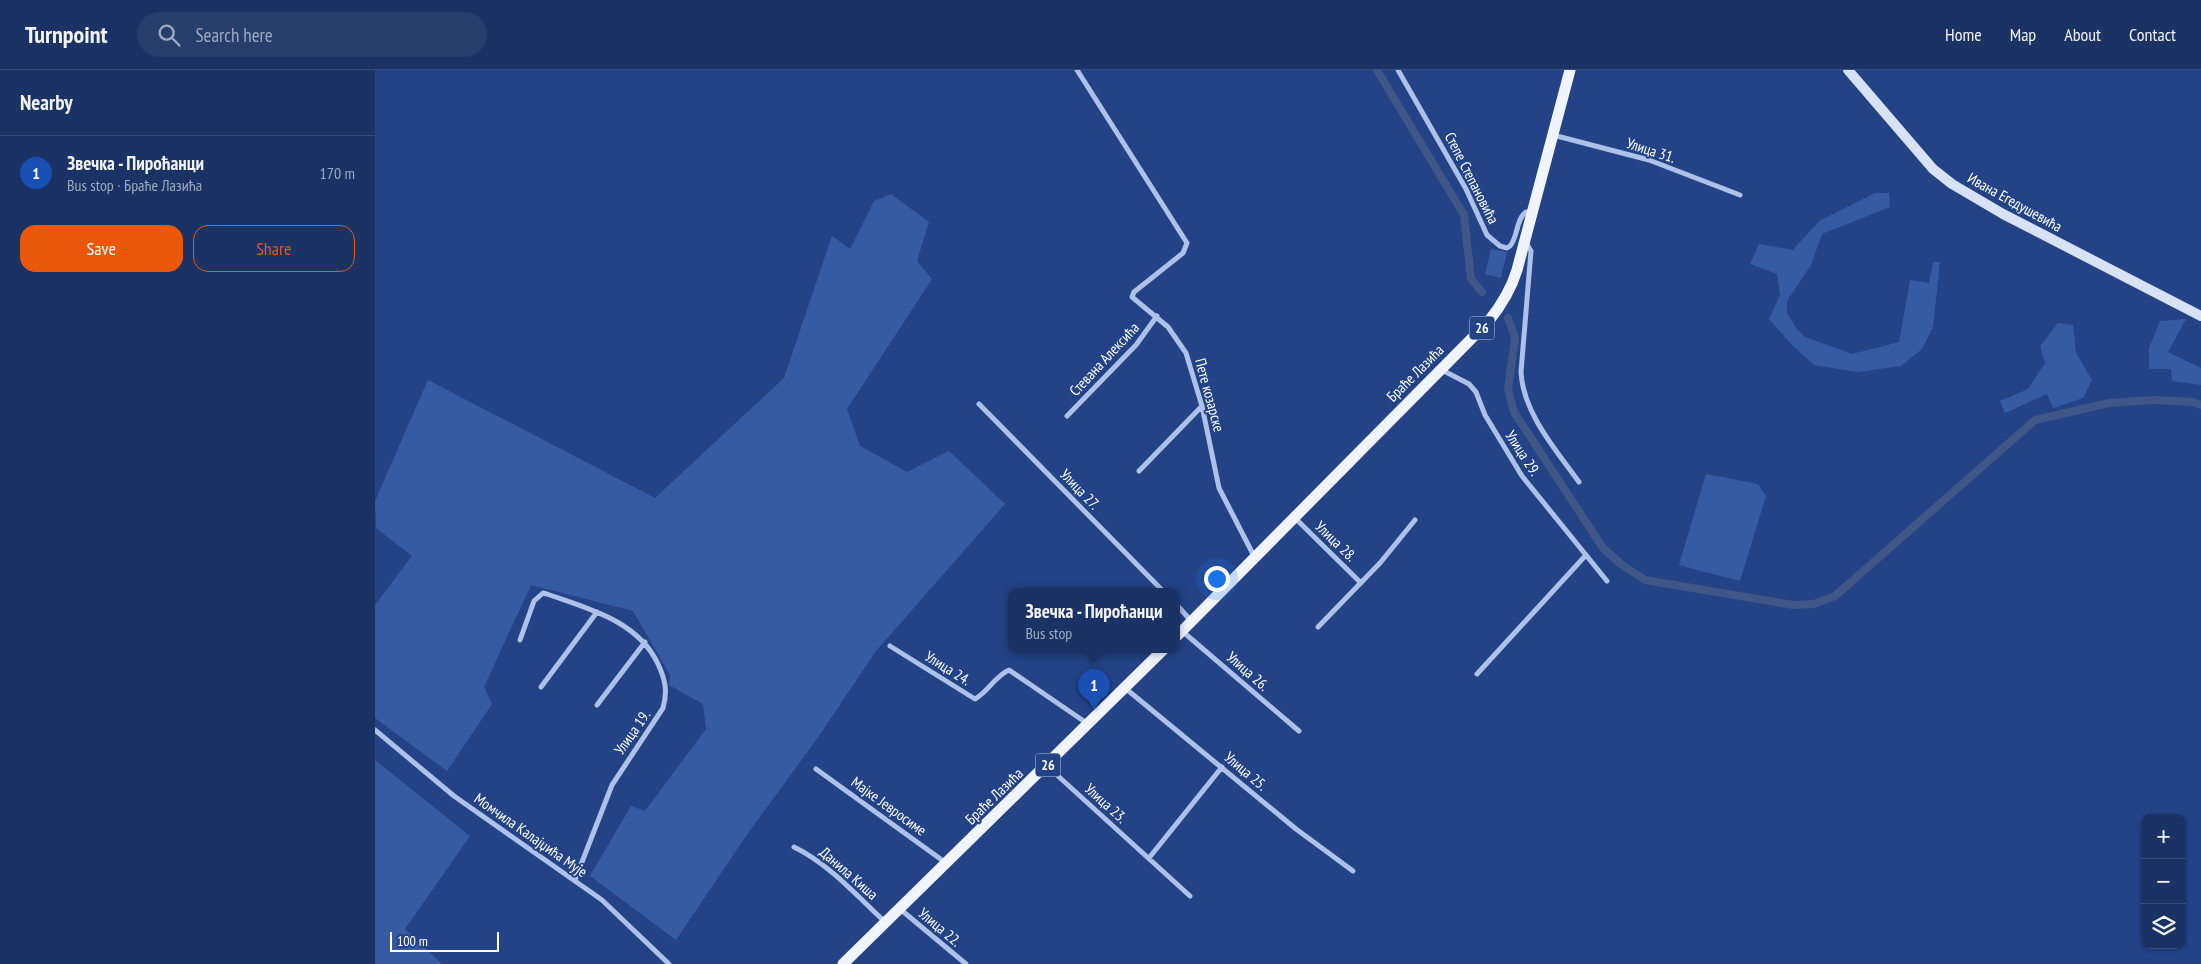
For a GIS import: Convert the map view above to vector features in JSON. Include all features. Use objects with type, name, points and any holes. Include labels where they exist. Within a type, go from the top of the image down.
[{"type":"main road","name":"Браће Лазића","points":[[1180,633],[1488,322],[1504,300],[1515,280],[1570,70]]},
{"type":"main road","name":"Ивана Егедушевића","points":[[1848,70],[1933,169],[1952,184],[2003,214],[2201,316]]},
{"type":"main road","name":"Браће Лазића","points":[[843,964],[1047,766],[1160,653]]},
{"type":"street","name":"Пете козарске","points":[[1077,70],[1187,244],[1183,253],[1132,295],[1135,301],[1157,316],[1173,333],[1186,353],[1202,406],[1219,488],[1255,558]]},
{"type":"street","name":"Степе Степановића","points":[[1398,70],[1466,189],[1490,238],[1505,248],[1510,246],[1516,236],[1522,215],[1526,212],[1532,212]]},
{"type":"street","name":"Улица 31.","points":[[1553,135],[1649,160],[1740,194]]},
{"type":"street","points":[[1525,241],[1531,251],[1521,372],[1523,387],[1534,414],[1579,482]]},
{"type":"street","name":"Стевана Алексића","points":[[1067,416],[1136,345],[1157,316]]},
{"type":"street","name":"Улица 29.","points":[[1440,369],[1469,384],[1476,392],[1485,415],[1521,476],[1607,580]]},
{"type":"street","name":"Улица 27.","points":[[979,404],[1160,588]]},
{"type":"street","points":[[1139,471],[1202,406]]},
{"type":"street","name":"Улица 28.","points":[[1294,517],[1361,583]]},
{"type":"street","name":"Улица 28.","points":[[1318,627],[1361,583],[1415,520]]},
{"type":"street","points":[[1477,674],[1586,555]]},
{"type":"street","name":"Улица 19.","points":[[520,640],[534,601],[543,593],[597,612],[625,626],[645,642],[663,675],[666,691],[660,715],[612,785],[575,880]]},
{"type":"street","points":[[1180,608],[1192,621]]},
{"type":"street","points":[[541,687],[597,612]]},
{"type":"street","name":"Улица 26.","points":[[1180,635],[1299,731]]},
{"type":"street","points":[[597,705],[645,642]]},
{"type":"street","name":"Улица 24.","points":[[891,646],[975,699],[985,694],[1002,673],[1009,670],[1089,724]]},
{"type":"street","name":"Улица 25.","points":[[1125,688],[1296,829],[1353,871]]},
{"type":"street","name":"Момчила Калајџића Мује","points":[[375,730],[454,796],[602,900],[669,964]]},
{"type":"street","name":"Улица 23.","points":[[1047,766],[1190,896]]},
{"type":"street","points":[[1149,858],[1222,767]]},
{"type":"street","name":"Мајке Јевросиме","points":[[816,769],[947,863]]},
{"type":"street","name":"Данила Киша","points":[[794,847],[809,854],[824,865],[885,922]]},
{"type":"street","name":"Улица 22.","points":[[899,909],[965,964]]},
{"type":"shaded area","points":[[1875,193],[1889,193],[1890,207],[1822,234],[1811,265],[1787,301],[1787,313],[1796,328],[1805,337],[1852,354],[1899,342],[1910,280],[1929,283],[1933,262],[1940,262],[1933,327],[1922,349],[1901,366],[1858,372],[1814,365],[1792,345],[1769,319],[1780,295],[1777,274],[1750,264],[1759,244],[1793,250],[1819,221]]},
{"type":"shaded area","points":[[891,194],[929,222],[917,261],[932,279],[847,409],[860,446],[907,472],[949,451],[1005,504],[876,651],[819,736],[746,836],[676,940],[590,876],[631,806],[645,811],[706,729],[703,704],[669,685],[670,675],[633,611],[531,585],[484,687],[492,704],[447,771],[375,718],[375,605],[412,556],[376,528],[375,501],[428,380],[655,498],[784,378],[832,236],[850,249],[874,201]]},
{"type":"shaded area","points":[[1491,249],[1507,252],[1501,278],[1485,274]]},
{"type":"shaded area","points":[[2186,319],[2168,352],[2201,368],[2201,385],[2172,381],[2171,369],[2149,369],[2149,348],[2160,321]]},
{"type":"shaded area","points":[[2058,323],[2073,325],[2076,353],[2092,380],[2083,398],[2053,408],[2047,394],[2005,413],[2000,401],[2028,389],[2045,363],[2040,346]]},
{"type":"shaded area","points":[[1706,474],[1758,484],[1766,496],[1740,581],[1679,565]]},
{"type":"shaded area","points":[[375,760],[470,836],[405,929],[442,964],[375,964]]},
{"type":"waterway","points":[[1377,70],[1464,215],[1471,279],[1482,292]]},
{"type":"waterway","points":[[1508,318],[1515,338],[1508,389],[1514,412],[1603,548],[1622,565],[1645,580],[1793,605],[1814,604],[1835,596],[2035,420],[2109,403],[2155,400],[2192,402],[2201,405]]},
{"type":"place","name":"Звечка - Пироћанци","points":[[1094,710]]}]
